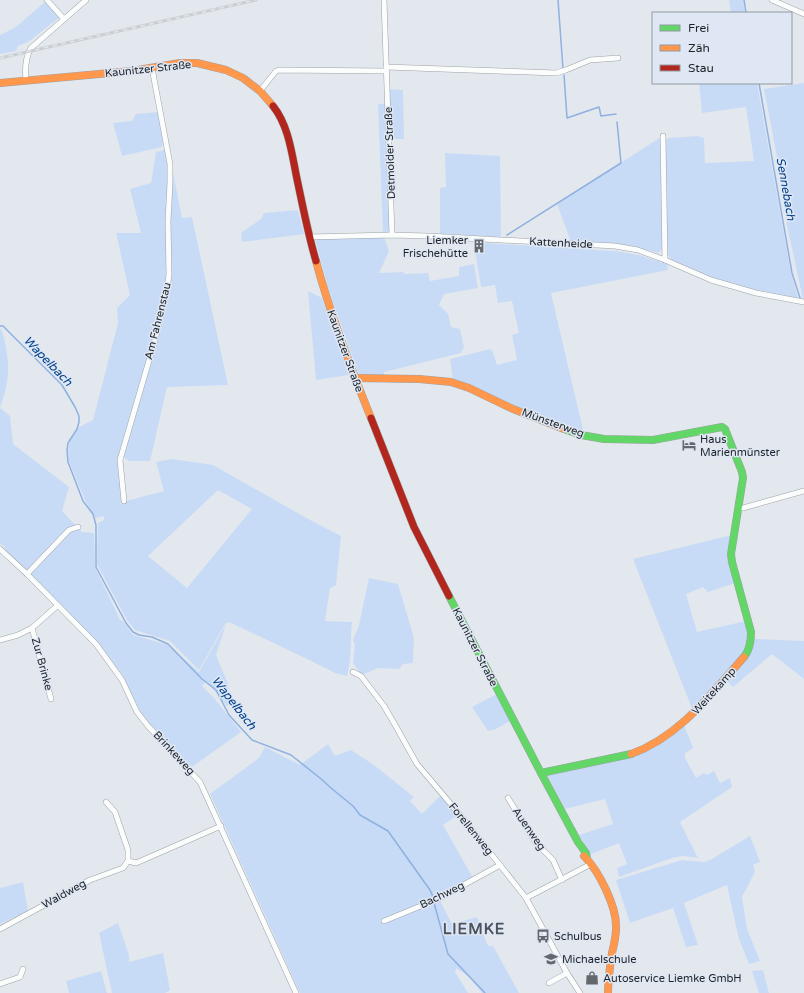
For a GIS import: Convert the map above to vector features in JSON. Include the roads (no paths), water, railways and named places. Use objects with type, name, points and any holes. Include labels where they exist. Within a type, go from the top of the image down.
[{"type":"street","points":[[47,0],[64,19]]},
{"type":"street","points":[[26,81],[26,66],[28,54],[31,48],[86,0]]},
{"type":"street","name":"Detmolder Straße","points":[[384,0],[392,235]]},
{"type":"street","points":[[772,0],[804,14]]},
{"type":"street","points":[[260,91],[276,71],[279,70],[386,69],[556,73],[590,60],[618,58]]},
{"type":"street","name":"Kaunitzer Straße","points":[[0,84],[152,68],[180,63],[197,63],[226,70],[243,78],[260,91],[275,108],[284,126],[289,142],[309,237],[324,291],[354,378],[414,527],[443,587],[578,842],[586,853],[609,896],[614,909],[616,924],[608,993]]},
{"type":"street","name":"Am Fahrenstau","points":[[124,501],[120,460],[155,340],[169,275],[168,221],[170,164],[152,68]]},
{"type":"street","points":[[663,136],[665,260]]},
{"type":"street","name":"Kattenheide","points":[[309,237],[392,235],[428,236],[616,246],[638,250],[711,280],[756,293],[804,302]]},
{"type":"street","name":"Münsterweg","points":[[354,378],[419,379],[451,382],[470,388],[513,409],[581,436],[653,440],[722,427],[744,478],[739,508]]},
{"type":"street","points":[[739,508],[804,491]]},
{"type":"street","name":"Weitekamp","points":[[541,773],[629,755],[646,750],[686,721],[747,654],[751,643],[751,632],[731,554],[739,508]]},
{"type":"street","points":[[27,574],[69,530],[78,527]]},
{"type":"street","name":"Brinkeweg","points":[[0,549],[27,574],[96,644],[122,680],[137,712],[148,726],[197,777],[221,826],[296,993]]},
{"type":"street","name":"Zur Brinke","points":[[0,640],[18,635],[32,628],[57,606]]},
{"type":"street","name":"Zur Brinke","points":[[32,628],[51,699]]},
{"type":"street","name":"Forellenweg","points":[[353,672],[361,676],[384,706],[417,764],[466,822],[526,898],[580,993]]},
{"type":"street","name":"Auenweg","points":[[508,798],[536,843],[553,860],[562,880]]},
{"type":"street","points":[[106,802],[115,812],[128,850],[128,861]]},
{"type":"street","name":"Waldweg","points":[[0,929],[90,880],[123,868],[128,861],[136,863],[221,826]]},
{"type":"street","points":[[526,898],[562,880],[589,861]]},
{"type":"street","name":"Bachweg","points":[[384,921],[438,899],[500,865]]},
{"type":"street","points":[[0,984],[20,977],[23,969]]},
{"type":"street","points":[[549,983],[568,973]]},
{"type":"waterway","points":[[558,0],[563,69]]},
{"type":"waterway","name":"Sennebach","points":[[744,0],[746,12]]},
{"type":"waterway","points":[[564,75],[567,118],[599,107],[601,116],[616,114]]},
{"type":"waterway","name":"Sennebach","points":[[759,84],[792,273],[800,298]]},
{"type":"waterway","points":[[507,235],[621,163],[617,122]]},
{"type":"waterway","name":"Wapelbach","points":[[0,326],[3,326],[62,385],[79,416],[77,429],[68,443],[68,462],[83,501],[93,514],[96,525],[96,567],[126,623],[133,632],[139,635],[152,637],[168,644],[202,679],[216,690],[229,715],[252,740],[291,755],[353,806],[360,815],[388,831],[430,890],[433,897]]},
{"type":"waterway","name":"Wapelbach","points":[[434,903],[448,954],[485,993]]},
{"type":"railway","points":[[0,58],[256,0]]},
{"type":"place","name":"Liemker Frischehütte","points":[[479,246]]},
{"type":"place","name":"Haus Marienmünster","points":[[689,445]]},
{"type":"place","name":"Schulbus","points":[[543,936]]},
{"type":"place","name":"Michaelschule","points":[[551,959]]},
{"type":"place","name":"Autoservice Liemke GmbH","points":[[592,978]]},
{"type":"district","name":"LIEMKE","points":[[474,929]]}]
